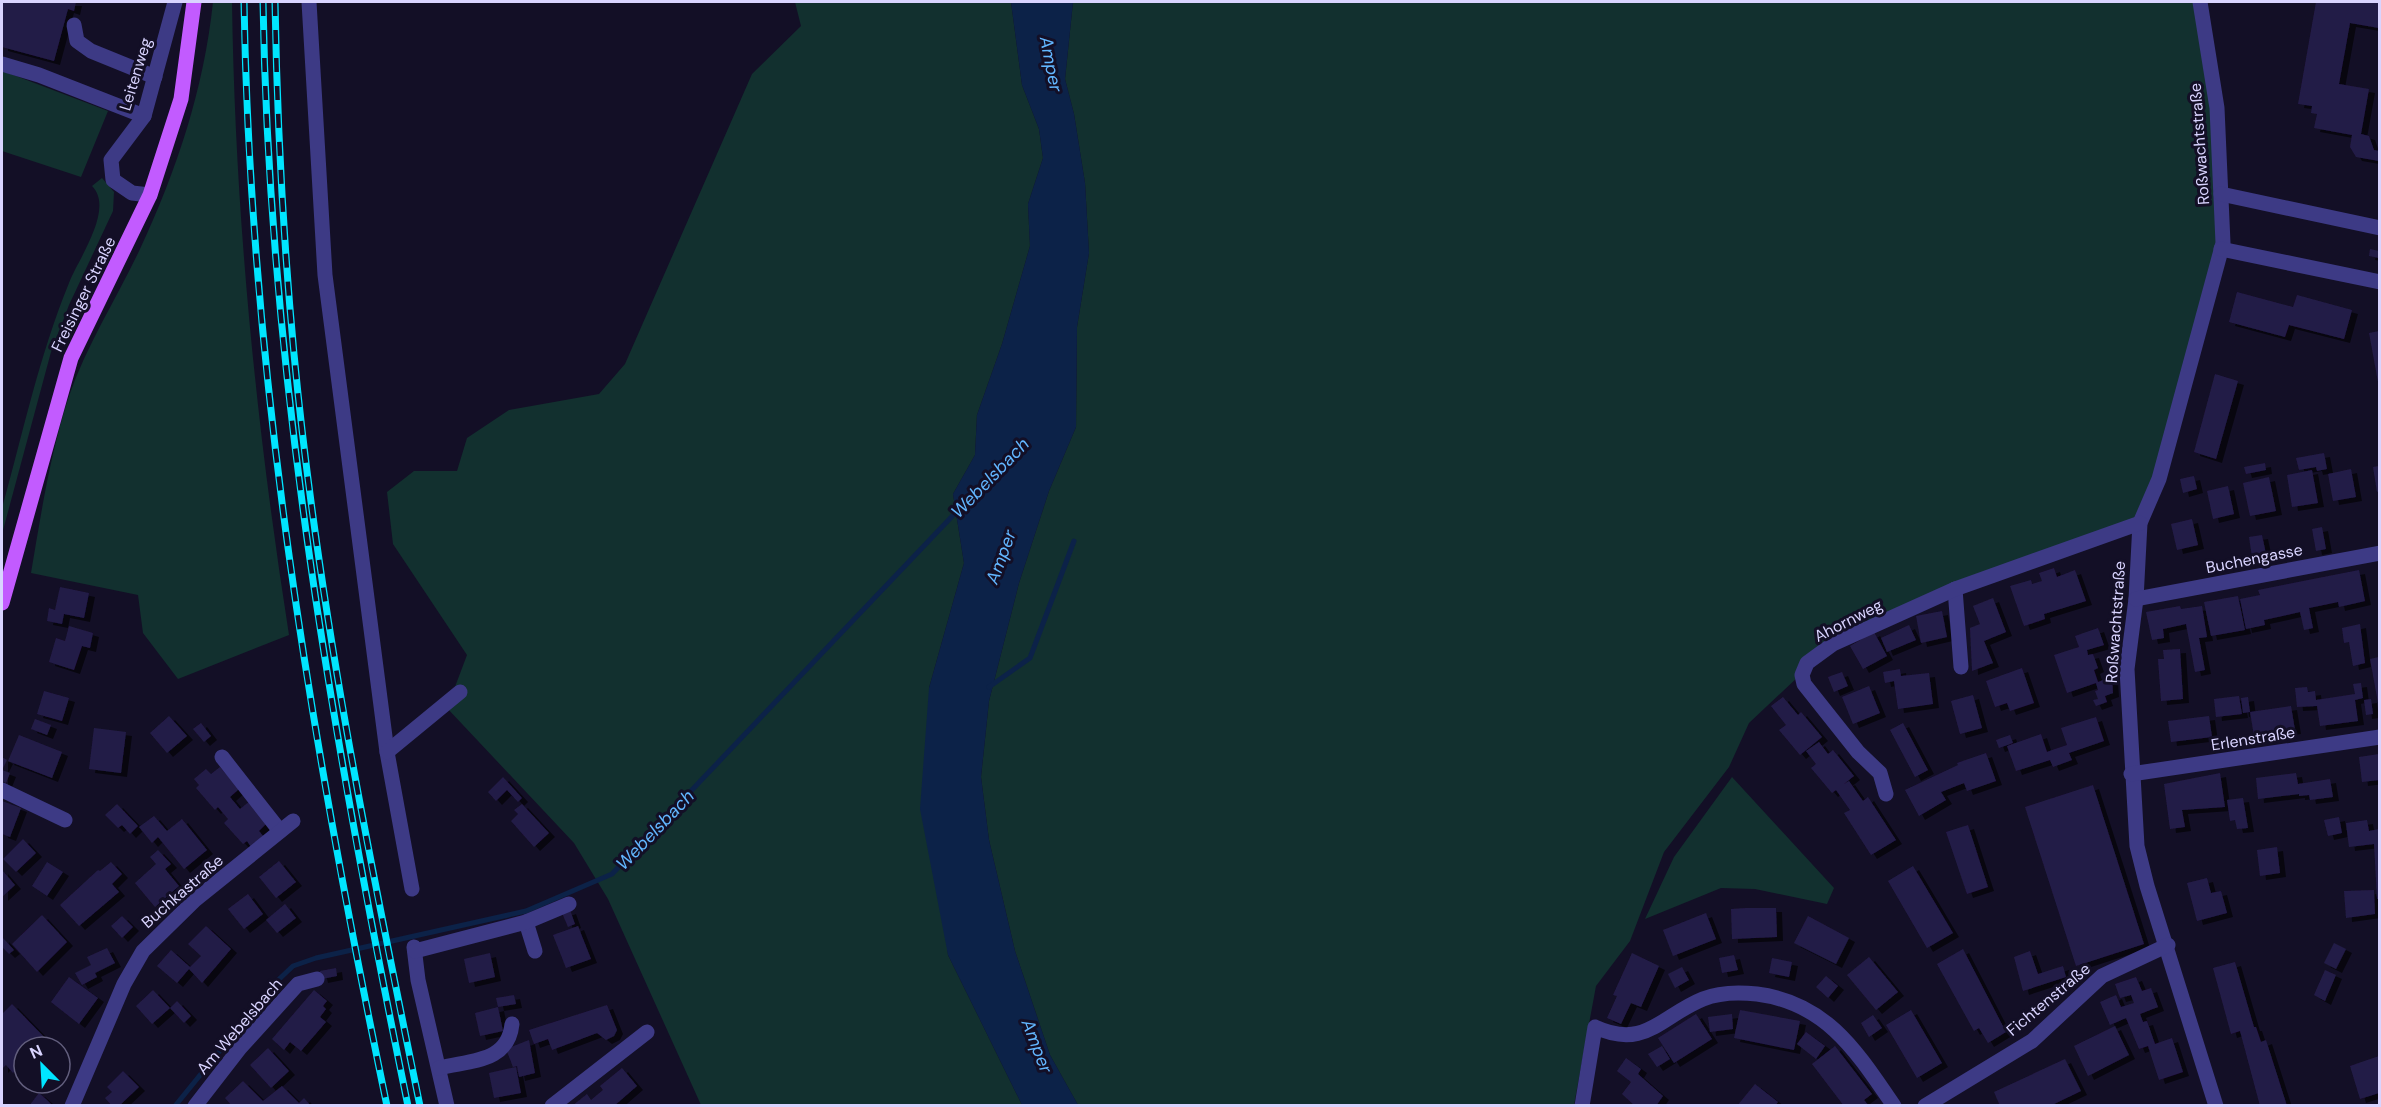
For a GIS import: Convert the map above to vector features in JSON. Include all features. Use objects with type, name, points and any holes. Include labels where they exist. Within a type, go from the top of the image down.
[{"type":"main road","name":"Freisinger Straße","points":[[2,603],[71,358],[150,195],[181,99],[195,2]]},
{"type":"street","name":"Leitenweg","points":[[150,195],[132,193],[113,180],[111,160],[144,117],[175,2]]},
{"type":"street","points":[[309,2],[326,275],[387,752],[412,889]]},
{"type":"street","name":"Roßwachtstraße","points":[[2200,2],[2217,108],[2222,249],[2159,479],[2140,523],[2136,599],[2127,669],[2131,774],[2137,846],[2147,886],[2168,945],[2216,1106]]},
{"type":"street","points":[[74,25],[77,41],[91,51],[155,77]]},
{"type":"street","points":[[2,64],[39,75],[144,117]]},
{"type":"street","points":[[2221,194],[2379,228]]},
{"type":"street","points":[[2222,249],[2379,282]]},
{"type":"street","name":"Ahornweg","points":[[1886,794],[1880,773],[1852,743],[1804,684],[1802,675],[1807,663],[1833,644],[1955,589],[2140,523]]},
{"type":"street","name":"Buchengasse","points":[[2136,599],[2379,553]]},
{"type":"street","points":[[1955,589],[1961,667]]},
{"type":"street","points":[[387,752],[460,692]]},
{"type":"street","name":"Erlenstraße","points":[[2131,774],[2379,737]]},
{"type":"street","points":[[222,757],[280,831]]},
{"type":"street","points":[[2,790],[65,820]]},
{"type":"street","name":"Buchkastraße","points":[[72,1106],[124,984],[143,951],[195,900],[293,821]]},
{"type":"street","points":[[447,1106],[418,980],[415,949],[526,922],[569,904]]},
{"type":"street","points":[[526,922],[535,951]]},
{"type":"street","name":"Fichtenstraße","points":[[1925,1106],[2032,1041],[2102,976],[2168,945]]},
{"type":"street","name":"Am Webelsbach","points":[[195,1106],[240,1048],[298,984],[317,979]]},
{"type":"street","points":[[1582,1106],[1595,1027],[1609,1034],[1638,1035],[1660,1025],[1702,999],[1720,993],[1775,996],[1813,1011],[1857,1052],[1894,1106]]},
{"type":"street","points":[[439,1068],[498,1054],[511,1040],[512,1024]]},
{"type":"street","points":[[552,1106],[647,1032]]},
{"type":"green space","points":[[213,2],[232,2],[238,161],[249,319],[277,556],[289,635],[178,679],[143,633],[138,595],[31,573],[51,462],[69,396],[93,340],[140,249],[177,159],[196,97]]},
{"type":"green space","points":[[795,2],[1011,2],[1022,85],[1039,129],[1043,158],[1028,204],[1030,246],[1002,344],[977,415],[975,455],[953,494],[964,563],[929,688],[948,955],[1022,1105],[701,1105],[608,899],[574,843],[447,708],[467,655],[393,544],[387,492],[414,471],[457,471],[467,438],[509,410],[599,394],[625,364],[752,74],[801,26]]},
{"type":"green space","points":[[1073,2],[2200,2],[2223,243],[2140,523],[1833,644],[1749,723],[1729,767],[1664,852],[1630,941],[1596,986],[1574,1105],[1078,1105],[1050,1055],[1015,951],[989,840],[981,777],[989,701],[1019,583],[1049,491],[1076,427],[1077,327],[1089,253],[1085,183],[1074,114],[1065,79]]},
{"type":"green space","points":[[3,71],[108,111],[81,177],[2,151]]},
{"type":"green space","points":[[102,178],[114,192],[113,211],[69,305],[51,352],[2,534],[2,508],[32,395],[58,311],[97,220],[98,196],[92,186]]},
{"type":"green space","points":[[1732,777],[1834,888],[1827,904],[1755,889],[1721,888],[1645,919],[1674,857]]},
{"type":"water","name":"Amper","points":[[1011,2],[1073,2],[1065,79],[1074,114],[1085,183],[1089,253],[1077,327],[1076,427],[1049,491],[1019,583],[989,701],[981,777],[989,840],[1015,951],[1050,1055],[1078,1105],[1022,1105],[948,955],[920,809],[929,688],[964,563],[953,494],[975,455],[977,415],[1002,344],[1030,246],[1028,204],[1043,158],[1039,129],[1022,85]]},
{"type":"building","points":[[2,2],[76,2],[74,11],[68,9],[54,61],[2,47]]},
{"type":"building","points":[[2316,2],[2379,2],[2379,28],[2350,23],[2339,84],[2369,89],[2361,134],[2369,136],[2374,150],[2379,151],[2379,161],[2356,157],[2350,147],[2352,135],[2314,128],[2317,114],[2311,113],[2312,106],[2298,104]]},
{"type":"building","points":[[2370,249],[2379,251],[2379,258],[2369,256]]},
{"type":"building","points":[[2237,292],[2293,307],[2297,295],[2352,310],[2344,339],[2289,325],[2285,337],[2229,322]]},
{"type":"building","points":[[2379,331],[2379,382],[2378,382],[2369,333]]},
{"type":"building","points":[[2215,374],[2238,381],[2216,459],[2194,452]]},
{"type":"building","points":[[2324,453],[2327,469],[2317,471],[2316,467],[2299,470],[2296,458]]},
{"type":"building","points":[[2265,463],[2266,470],[2246,474],[2244,467]]},
{"type":"building","points":[[2379,466],[2379,491],[2377,492],[2373,467]]},
{"type":"building","points":[[2351,469],[2356,497],[2333,501],[2328,474]]},
{"type":"building","points":[[2312,470],[2318,503],[2292,507],[2287,475]]},
{"type":"building","points":[[2194,476],[2197,489],[2183,493],[2180,479]]},
{"type":"building","points":[[2269,477],[2276,511],[2250,516],[2243,483]]},
{"type":"building","points":[[2228,486],[2234,514],[2213,519],[2207,491]]},
{"type":"building","points":[[2192,519],[2198,545],[2177,550],[2171,524]]},
{"type":"building","points":[[2322,527],[2326,549],[2316,551],[2312,529]]},
{"type":"building","points":[[2262,535],[2266,554],[2252,557],[2249,537]]},
{"type":"building","points":[[2054,568],[2057,577],[2075,570],[2086,601],[2044,614],[2045,619],[2024,626],[2010,586],[2031,580],[2032,584],[2042,581],[2039,573]]},
{"type":"building","points":[[2359,570],[2365,601],[2339,607],[2338,602],[2309,608],[2313,628],[2304,630],[2300,612],[2264,620],[2265,625],[2246,629],[2240,599],[2260,595],[2258,590]]},
{"type":"building","points":[[60,587],[89,593],[84,618],[64,614],[62,624],[47,621],[49,608],[55,610]]},
{"type":"building","points":[[2238,596],[2245,630],[2211,636],[2204,602]]},
{"type":"building","points":[[1993,598],[2006,632],[1984,641],[1993,663],[1972,671],[1970,628],[1980,624],[1973,606]]},
{"type":"building","points":[[2180,606],[2181,609],[2202,606],[2207,637],[2199,638],[2205,670],[2195,672],[2186,624],[2163,629],[2164,638],[2152,640],[2146,612]]},
{"type":"building","points":[[1942,611],[1947,637],[1921,643],[1916,616]]},
{"type":"building","points":[[2360,624],[2365,663],[2353,666],[2349,642],[2344,643],[2342,628]]},
{"type":"building","points":[[1909,625],[1916,640],[1887,652],[1881,638]]},
{"type":"building","points":[[69,626],[93,633],[90,648],[82,646],[74,670],[49,662],[56,638],[65,641]]},
{"type":"building","points":[[2098,628],[2104,645],[2087,650],[2088,655],[2093,654],[2098,668],[2094,670],[2098,682],[2112,677],[2113,693],[2105,696],[2107,702],[2096,706],[2093,700],[2098,699],[2095,691],[2098,690],[2096,683],[2067,693],[2054,655],[2079,647],[2075,636]]},
{"type":"building","points":[[1874,632],[1887,656],[1863,669],[1850,646]]},
{"type":"building","points":[[2180,649],[2183,699],[2161,701],[2158,659],[2164,659],[2163,650]]},
{"type":"building","points":[[2379,657],[2379,703],[2378,703],[2370,659]]},
{"type":"building","points":[[2022,668],[2034,703],[2010,711],[2007,703],[1995,707],[1986,681]]},
{"type":"building","points":[[1900,669],[1901,676],[1929,673],[1933,704],[1898,709],[1894,681],[1885,683],[1883,672]]},
{"type":"building","points":[[1842,672],[1848,686],[1834,692],[1828,677]]},
{"type":"building","points":[[2361,683],[2363,698],[2355,700],[2358,721],[2320,726],[2317,706],[2297,707],[2295,688],[2307,687],[2308,692],[2315,691],[2316,700],[2355,694],[2353,684]]},
{"type":"building","points":[[1869,686],[1880,713],[1853,724],[1842,697]]},
{"type":"building","points":[[44,691],[69,698],[62,721],[37,714]]},
{"type":"building","points":[[1973,695],[1982,728],[1960,734],[1951,701]]},
{"type":"building","points":[[2239,696],[2242,714],[2216,717],[2214,699]]},
{"type":"building","points":[[1783,697],[1798,715],[1801,712],[1822,737],[1800,755],[1779,730],[1786,725],[1771,706]]},
{"type":"building","points":[[2248,697],[2250,712],[2243,713],[2241,698]]},
{"type":"building","points":[[2371,699],[2373,714],[2366,715],[2364,700]]},
{"type":"building","points":[[2291,706],[2295,730],[2254,736],[2250,712]]},
{"type":"building","points":[[169,716],[187,736],[167,753],[150,733]]},
{"type":"building","points":[[2209,716],[2212,737],[2171,742],[2168,721]]},
{"type":"building","points":[[2096,717],[2104,741],[2069,753],[2072,760],[2053,767],[2050,760],[2016,771],[2007,746],[2041,734],[2047,752],[2067,745],[2061,728]]},
{"type":"building","points":[[35,719],[51,725],[47,735],[31,729]]},
{"type":"building","points":[[201,723],[211,736],[204,742],[193,729]]},
{"type":"building","points":[[1903,723],[1928,770],[1915,777],[1890,730]]},
{"type":"building","points":[[94,728],[126,732],[121,773],[89,769]]},
{"type":"building","points":[[19,735],[62,752],[52,778],[8,761]]},
{"type":"building","points":[[2010,735],[2013,743],[1999,748],[1996,740]]},
{"type":"building","points":[[1819,742],[1828,754],[1833,750],[1854,776],[1844,784],[1849,781],[1863,801],[1868,797],[1896,840],[1871,855],[1844,813],[1850,810],[1836,790],[1832,793],[1811,768],[1816,764],[1806,751]]},
{"type":"building","points":[[1986,753],[1996,781],[1967,791],[1964,783],[1941,792],[1946,800],[1919,816],[1905,790],[1958,765],[1957,763]]},
{"type":"building","points":[[2379,754],[2379,780],[2362,782],[2359,757]]},
{"type":"building","points":[[2,757],[7,760],[2,770]]},
{"type":"building","points":[[220,767],[239,789],[230,797],[240,809],[250,801],[268,822],[259,831],[264,837],[251,847],[247,841],[243,844],[224,823],[228,819],[218,807],[215,810],[196,788],[199,785],[194,779],[206,769],[211,774]]},
{"type":"building","points":[[2,770],[10,773],[6,783],[2,781]]},
{"type":"building","points":[[2220,773],[2225,807],[2182,810],[2185,827],[2170,829],[2164,784]]},
{"type":"building","points":[[2296,773],[2298,784],[2330,779],[2333,797],[2310,800],[2309,795],[2299,796],[2299,794],[2258,799],[2256,778]]},
{"type":"building","points":[[503,777],[522,798],[518,802],[507,790],[496,801],[488,792]]},
{"type":"building","points":[[2093,785],[2144,944],[2076,966],[2025,807]]},
{"type":"building","points":[[2243,798],[2248,828],[2237,829],[2235,820],[2230,821],[2227,800]]},
{"type":"building","points":[[2,801],[21,808],[10,837],[2,834]]},
{"type":"building","points":[[117,804],[138,826],[130,834],[122,825],[118,828],[105,815]]},
{"type":"building","points":[[522,804],[549,833],[534,847],[511,821],[518,814],[514,810]]},
{"type":"building","points":[[154,816],[167,831],[182,819],[207,850],[184,869],[158,837],[152,843],[139,827]]},
{"type":"building","points":[[2339,817],[2342,833],[2328,836],[2324,820]]},
{"type":"building","points":[[2367,820],[2369,831],[2379,829],[2379,899],[2377,899],[2374,844],[2349,847],[2346,823]]},
{"type":"building","points":[[1968,825],[1988,887],[1967,894],[1946,832]]},
{"type":"building","points":[[23,839],[36,853],[16,872],[3,859]]},
{"type":"building","points":[[2277,847],[2280,873],[2260,876],[2257,850]]},
{"type":"building","points":[[158,850],[171,864],[165,869],[179,886],[155,907],[135,883],[156,864],[150,857]]},
{"type":"building","points":[[279,861],[296,882],[276,898],[259,877]]},
{"type":"building","points":[[47,862],[63,872],[47,896],[32,886]]},
{"type":"building","points":[[111,862],[122,874],[112,884],[119,892],[79,926],[60,905],[98,870],[100,871]]},
{"type":"building","points":[[1913,866],[1953,933],[1927,948],[1888,881]]},
{"type":"building","points":[[2,870],[15,885],[2,897]]},
{"type":"building","points":[[2207,878],[2211,893],[2221,891],[2227,913],[2197,921],[2187,883]]},
{"type":"building","points":[[2374,890],[2375,914],[2346,918],[2344,891]]},
{"type":"building","points":[[248,894],[263,914],[244,929],[228,909]]},
{"type":"building","points":[[285,904],[296,918],[277,933],[266,920]]},
{"type":"building","points":[[1776,908],[1777,937],[1732,939],[1731,909]]},
{"type":"building","points":[[570,910],[575,924],[568,927],[562,913]]},
{"type":"building","points":[[1706,913],[1716,939],[1673,956],[1663,930]]},
{"type":"building","points":[[42,915],[67,942],[37,972],[12,944]]},
{"type":"building","points":[[122,916],[133,927],[122,938],[111,926]]},
{"type":"building","points":[[1808,916],[1849,938],[1836,964],[1794,943]]},
{"type":"building","points":[[206,926],[231,949],[202,983],[189,969],[177,983],[157,966],[171,950],[190,967],[201,956],[188,944]]},
{"type":"building","points":[[578,926],[591,959],[566,968],[553,935]]},
{"type":"building","points":[[3,938],[14,950],[9,954],[2,947]]},
{"type":"building","points":[[2334,943],[2346,949],[2336,969],[2324,963]]},
{"type":"building","points":[[107,948],[115,963],[95,973],[97,977],[82,985],[75,973],[91,965],[87,957]]},
{"type":"building","points":[[1963,949],[2006,1032],[1988,1043],[1979,1028],[1974,1031],[1937,964]]},
{"type":"building","points":[[2030,951],[2038,974],[2063,966],[2066,977],[2023,991],[2014,957]]},
{"type":"building","points":[[490,953],[495,977],[469,983],[464,959]]},
{"type":"building","points":[[1632,953],[1659,966],[1641,1007],[1631,1003],[1621,1024],[1607,1018],[1617,996],[1613,995]]},
{"type":"building","points":[[1734,955],[1738,970],[1722,973],[1719,958]]},
{"type":"building","points":[[1869,957],[1898,992],[1876,1010],[1847,975]]},
{"type":"building","points":[[1772,958],[1792,962],[1789,977],[1769,973]]},
{"type":"building","points":[[2235,962],[2254,1027],[2256,1027],[2261,1042],[2266,1040],[2287,1106],[2260,1106],[2240,1031],[2231,1034],[2213,968]]},
{"type":"building","points":[[1682,967],[1689,980],[1675,988],[1668,974]]},
{"type":"building","points":[[336,968],[337,976],[322,979],[320,971]]},
{"type":"building","points":[[2325,970],[2336,975],[2325,1001],[2314,995]]},
{"type":"building","points":[[1826,976],[1838,986],[1828,998],[1816,987]]},
{"type":"building","points":[[69,977],[98,998],[79,1024],[51,1002]]},
{"type":"building","points":[[2136,977],[2142,991],[2151,988],[2158,1007],[2140,1014],[2143,1022],[2147,1021],[2155,1044],[2172,1038],[2183,1072],[2159,1080],[2148,1046],[2139,1049],[2126,1018],[2110,1025],[2100,1002],[2116,995],[2121,1007],[2134,1003],[2131,995],[2120,998],[2115,984]]},
{"type":"building","points":[[153,990],[170,1008],[152,1024],[136,1006]]},
{"type":"building","points":[[314,990],[327,1001],[323,1006],[326,1009],[320,1017],[326,1022],[301,1051],[290,1042],[284,1050],[272,1039]]},
{"type":"building","points":[[514,995],[516,1004],[498,1007],[496,998]]},
{"type":"building","points":[[177,1001],[191,1016],[184,1023],[170,1008]]},
{"type":"building","points":[[12,1004],[42,1035],[12,1035],[12,1072],[6,1065],[2,1069],[2,1014]]},
{"type":"building","points":[[607,1005],[617,1030],[614,1036],[606,1040],[597,1033],[552,1050],[548,1039],[534,1044],[529,1030]]},
{"type":"building","points":[[498,1007],[503,1031],[480,1036],[475,1013]]},
{"type":"building","points":[[1740,1010],[1800,1021],[1794,1050],[1734,1038]]},
{"type":"building","points":[[1911,1010],[1942,1063],[1917,1078],[1886,1025]]},
{"type":"building","points":[[1696,1014],[1712,1039],[1674,1063],[1658,1038]]},
{"type":"building","points":[[1732,1014],[1733,1029],[1710,1032],[1708,1017]]},
{"type":"building","points":[[1873,1015],[1882,1028],[1869,1037],[1861,1023]]},
{"type":"building","points":[[2115,1026],[2129,1055],[2088,1076],[2074,1046]]},
{"type":"building","points":[[1806,1032],[1825,1046],[1816,1059],[1797,1044]]},
{"type":"building","points":[[529,1040],[535,1073],[519,1077],[517,1066],[513,1067],[506,1049]]},
{"type":"building","points":[[1662,1046],[1670,1059],[1657,1067],[1648,1054]]},
{"type":"building","points":[[1835,1046],[1872,1094],[1864,1100],[1869,1106],[1844,1106],[1812,1064]]},
{"type":"building","points":[[268,1048],[289,1071],[271,1088],[250,1065]]},
{"type":"building","points":[[2379,1056],[2379,1093],[2360,1099],[2350,1066]]},
{"type":"building","points":[[1626,1058],[1641,1069],[1638,1074],[1663,1096],[1656,1106],[1635,1106],[1622,1094],[1631,1082],[1617,1071]]},
{"type":"building","points":[[2065,1059],[2081,1091],[2050,1106],[2000,1106],[1994,1092]]},
{"type":"building","points":[[516,1067],[521,1093],[494,1098],[489,1073]]},
{"type":"building","points":[[622,1068],[637,1086],[614,1106],[572,1106],[587,1094],[591,1100],[603,1090],[600,1086]]},
{"type":"building","points":[[123,1071],[139,1087],[119,1106],[112,1106],[105,1098],[112,1092],[107,1087]]},
{"type":"building","points":[[243,1081],[263,1101],[282,1086],[299,1103],[304,1098],[311,1106],[232,1106],[225,1098]]},
{"type":"building","points":[[1755,1084],[1778,1102],[1775,1106],[1737,1106]]},
{"type":"building","points":[[37,1095],[41,1095],[53,1106],[29,1106]]},
{"type":"waterway","name":"Webelsbach","points":[[175,1106],[274,984],[293,966],[316,958],[526,911],[612,874],[960,508]]},
{"type":"waterway","points":[[989,687],[1030,658],[1074,541]]},
{"type":"railway","points":[[244,2],[249,141],[258,280],[289,557],[333,832],[387,1106]]},
{"type":"railway","points":[[263,2],[268,142],[278,281],[292,419],[310,557],[355,832],[408,1106]]},
{"type":"railway","points":[[275,2],[284,222],[304,449],[347,732],[420,1106]]}]
